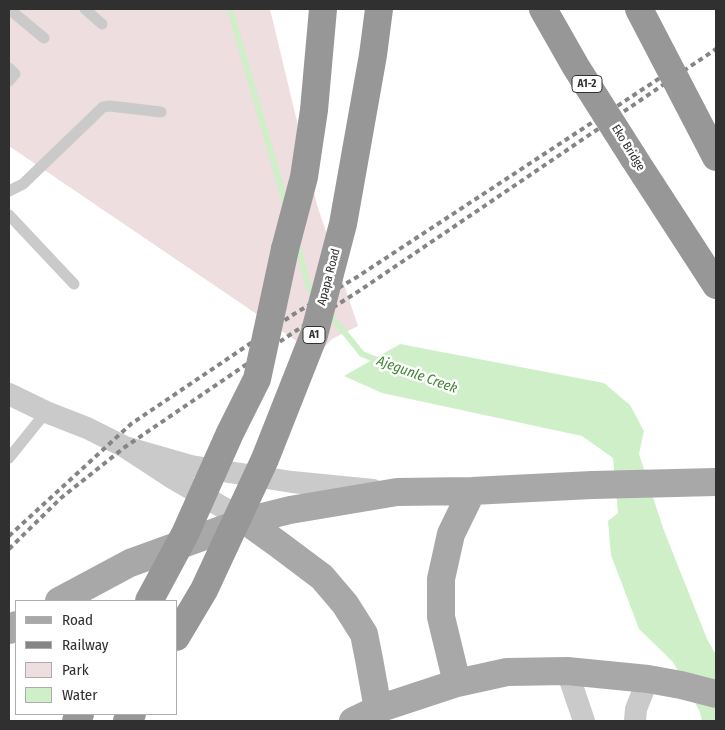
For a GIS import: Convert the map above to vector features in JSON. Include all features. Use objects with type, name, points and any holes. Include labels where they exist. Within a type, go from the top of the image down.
[{"type":"highway","points":[[150,600],[185,534],[230,433],[257,379],[285,249],[304,178],[314,110],[324,9]]},
{"type":"highway","name":"Apapa Road","points":[[178,634],[204,590],[265,459],[314,335],[343,224],[373,55],[379,9]]},
{"type":"highway","name":"Eko Bridge","points":[[543,9],[576,67],[716,285]]},
{"type":"highway","points":[[639,9],[716,157]]},
{"type":"main road","points":[[61,600],[130,563],[246,521],[290,510],[397,492],[716,482]]},
{"type":"main road","points":[[456,683],[441,617],[441,579],[451,534],[472,491]]},
{"type":"main road","points":[[246,521],[322,577],[345,604],[364,634],[381,715]]},
{"type":"main road","points":[[353,721],[381,715],[456,683],[507,672],[568,671],[648,679],[716,694]]},
{"type":"street","points":[[9,394],[125,446],[191,466],[292,482],[397,492]]},
{"type":"street","points":[[125,446],[174,479],[246,521]]},
{"type":"street","points":[[568,671],[584,721]]},
{"type":"street","points":[[635,721],[636,709],[648,679]]},
{"type":"lane","points":[[9,9],[44,38]]},
{"type":"lane","points":[[85,9],[102,24]]},
{"type":"lane","points":[[9,68],[15,74],[9,81]]},
{"type":"lane","points":[[9,191],[23,184],[103,107],[110,106],[161,112]]},
{"type":"lane","points":[[9,214],[74,284]]},
{"type":"lane","points":[[9,458],[46,412]]},
{"type":"green space","points":[[9,9],[270,9],[317,205],[358,326],[332,339],[317,355],[9,146]]},
{"type":"water","points":[[400,344],[604,383],[630,405],[644,431],[639,454],[663,528],[707,639],[716,655],[716,721],[702,721],[700,712],[673,662],[639,629],[611,555],[608,521],[618,513],[613,458],[582,436],[382,393],[344,376]]},
{"type":"waterway","name":"Ajegunle Creek","points":[[230,9],[286,205]]},
{"type":"waterway","name":"Ajegunle Creek","points":[[297,243],[309,288],[316,297]]},
{"type":"waterway","name":"Ajegunle Creek","points":[[328,312],[362,354],[382,362]]},
{"type":"railway","points":[[9,549],[61,498],[125,447],[716,49]]},
{"type":"railway","points":[[9,536],[131,424],[294,314],[357,277],[666,74]]}]
